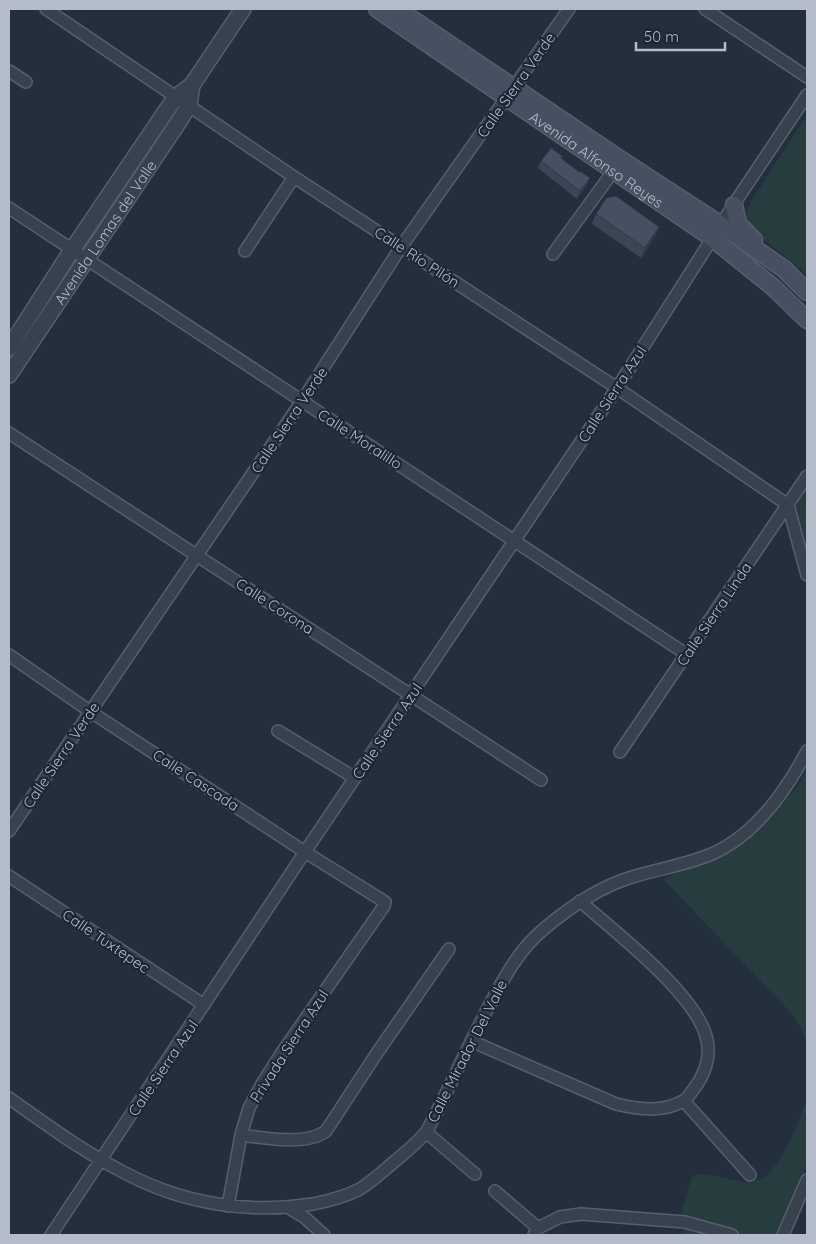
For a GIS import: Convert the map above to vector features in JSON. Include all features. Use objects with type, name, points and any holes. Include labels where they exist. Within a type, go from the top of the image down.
[{"type":"main road","name":"Avenida Alfonso Reyes","points":[[377,9],[510,92]]},
{"type":"main road","name":"Avenida Alfonso Reyes","points":[[397,9],[510,92],[716,232],[784,269],[807,292]]},
{"type":"main road","points":[[734,204],[738,224],[784,269]]},
{"type":"main road","name":"Avenida Alfonso Reyes","points":[[716,232],[807,320]]},
{"type":"street","name":"Calle Río Pilón","points":[[46,9],[294,177],[617,388],[788,505]]},
{"type":"street","name":"Avenida Lomas del Valle","points":[[9,348],[72,250],[176,97],[192,85],[243,9]]},
{"type":"street","name":"Calle Sierra Verde","points":[[9,832],[302,401],[401,247],[569,9]]},
{"type":"street","points":[[705,9],[807,77]]},
{"type":"street","points":[[9,71],[26,82]]},
{"type":"street","name":"Avenida Lomas del Valle","points":[[9,376],[189,106],[192,85]]},
{"type":"street","name":"Calle Sierra Azul","points":[[51,1235],[305,852],[617,388],[734,204],[807,94]]},
{"type":"street","points":[[553,254],[617,165]]},
{"type":"street","points":[[245,251],[294,177]]},
{"type":"street","name":"Calle Moralillo","points":[[9,208],[686,654]]},
{"type":"street","name":"Calle Corona","points":[[9,433],[541,780]]},
{"type":"street","name":"Calle Sierra Linda","points":[[620,752],[807,476]]},
{"type":"street","points":[[788,505],[807,575]]},
{"type":"street","name":"Calle Cascada","points":[[9,655],[91,712],[385,902]]},
{"type":"street","points":[[278,731],[355,778]]},
{"type":"street","name":"Calle Mirador Del Valle","points":[[9,1098],[101,1161],[158,1189],[190,1198],[228,1206],[289,1208],[323,1202],[356,1191],[370,1183],[426,1132],[509,968],[522,950],[543,929],[580,901],[627,878],[690,862],[714,853],[735,841],[775,801],[807,751]]},
{"type":"street","name":"Calle Tuxtepec","points":[[9,876],[204,1005]]},
{"type":"street","points":[[471,1041],[616,1104],[638,1109],[664,1108],[684,1101],[699,1083],[708,1058],[707,1041],[701,1022],[688,1003],[656,968],[580,901]]},
{"type":"street","name":"Privada Sierra Azul","points":[[228,1206],[241,1136],[249,1108],[262,1082],[385,902]]},
{"type":"street","points":[[241,1136],[301,1140],[321,1135],[326,1131],[448,949]]},
{"type":"street","points":[[684,1101],[750,1175]]},
{"type":"street","points":[[426,1132],[474,1174]]},
{"type":"street","points":[[784,1235],[807,1180]]},
{"type":"street","points":[[494,1191],[536,1232],[560,1217],[581,1214],[685,1222],[732,1235]]},
{"type":"street","points":[[289,1208],[304,1217],[324,1235]]},
{"type":"green space","points":[[807,115],[807,275],[749,227],[746,218],[750,203]]},
{"type":"green space","points":[[807,475],[807,543],[793,502]]},
{"type":"green space","points":[[807,769],[807,1040],[794,1016],[663,879],[724,853],[765,822],[797,788]]},
{"type":"green space","points":[[807,1097],[807,1165],[777,1235],[742,1235],[683,1218],[681,1214],[692,1176],[706,1174],[744,1182],[753,1182],[763,1178],[772,1170],[794,1133]]},
{"type":"green space","points":[[685,1222],[732,1235],[681,1235]]},
{"type":"building","points":[[551,148],[579,172],[590,178],[580,191],[541,161]]},
{"type":"building","points":[[616,196],[659,227],[645,248],[596,214],[606,198]]}]
